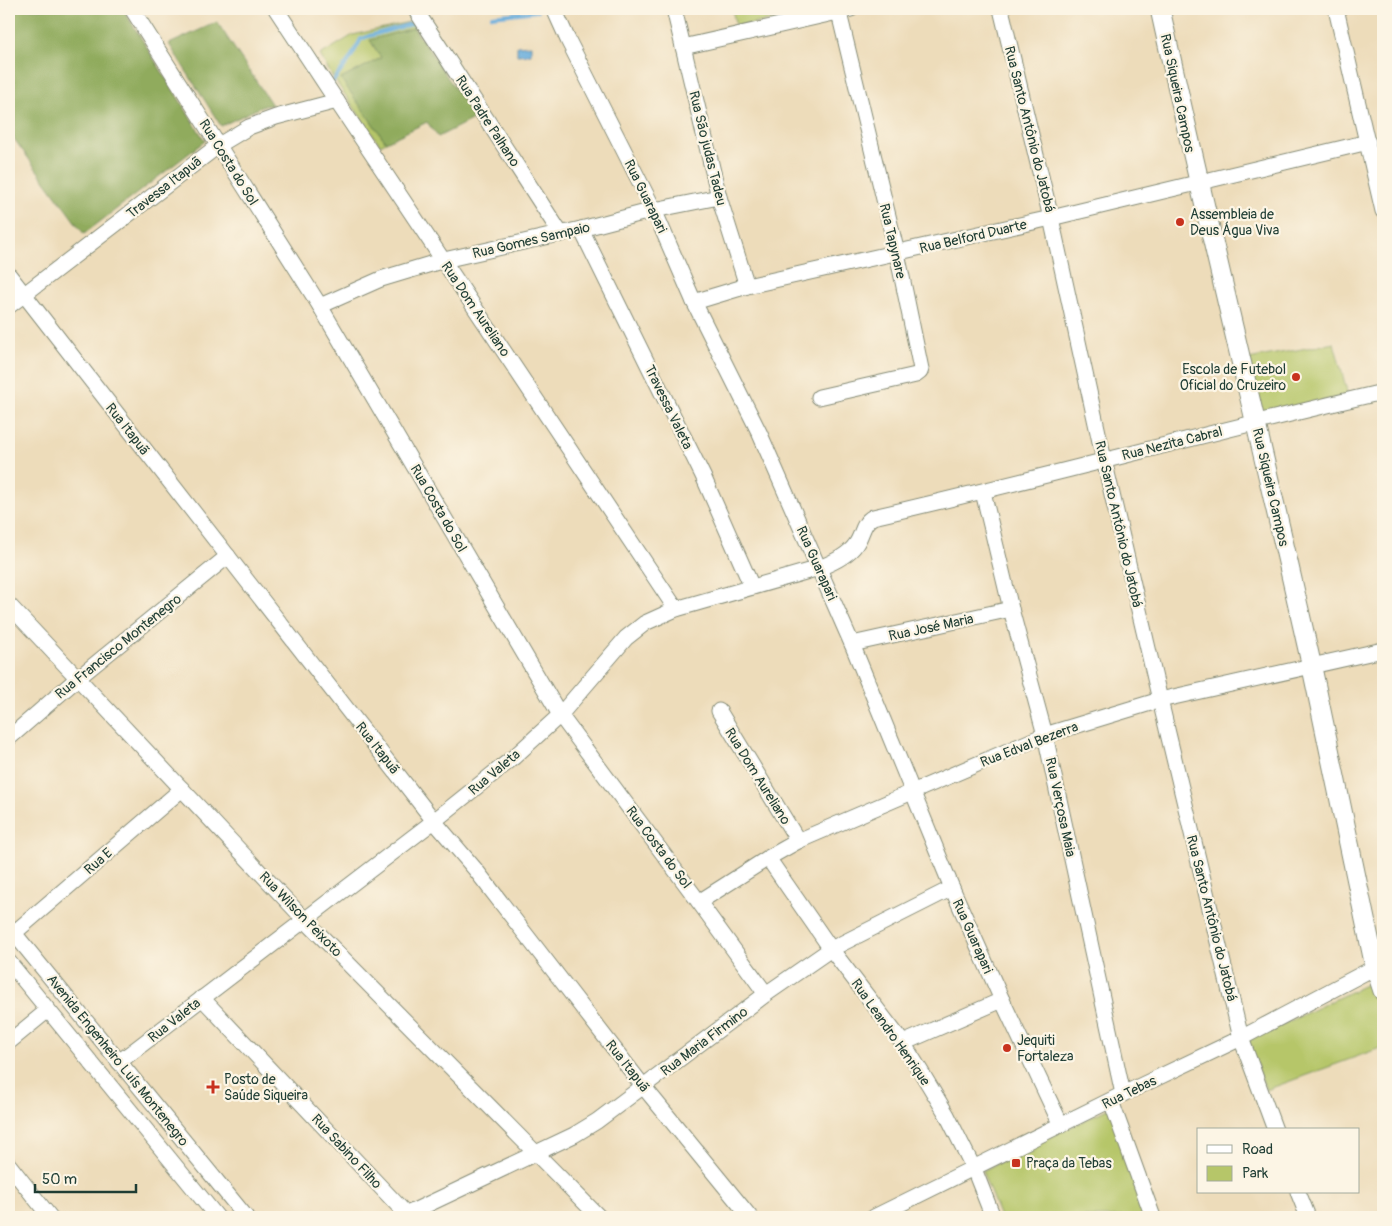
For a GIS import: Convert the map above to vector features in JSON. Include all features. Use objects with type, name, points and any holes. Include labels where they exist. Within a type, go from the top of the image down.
[{"type":"street","name":"Rua Costa do Sol","points":[[132,9],[320,306],[560,715],[766,994]]},
{"type":"street","name":"Rua Dom Aureliano","points":[[276,9],[676,609]]},
{"type":"street","name":"Rua Padre Palhano","points":[[415,9],[561,234]]},
{"type":"street","name":"Rua Guarapari","points":[[554,9],[654,210],[694,302],[758,432],[852,644],[911,792],[952,888],[1061,1125]]},
{"type":"street","name":"Rua São judas Tadeu","points":[[674,9],[719,196],[747,286]]},
{"type":"street","name":"Rua Santo Antônio do Jatobá","points":[[1000,9],[1051,218],[1104,460],[1241,1038],[1274,1128]]},
{"type":"street","name":"Rua Siqueira Campos","points":[[1160,9],[1198,183],[1256,421],[1379,965],[1383,991]]},
{"type":"street","points":[[1336,9],[1383,212]]},
{"type":"street","points":[[683,47],[843,10]]},
{"type":"street","name":"Rua Tapynare","points":[[819,397],[916,375],[920,372],[897,253],[843,10]]},
{"type":"street","name":"Travessa Itapuã","points":[[9,306],[219,145],[249,127],[267,120],[337,101]]},
{"type":"street","name":"Rua Belford Duarte","points":[[694,302],[747,286],[1051,218],[1368,142]]},
{"type":"street","name":"Rua Gomes Sampaio","points":[[320,306],[381,279],[444,260],[719,196]]},
{"type":"street","name":"Travessa Valeta","points":[[581,229],[703,476],[752,587]]},
{"type":"street","name":"Rua Itapuã","points":[[9,275],[434,821],[475,870],[643,1086],[750,1217]]},
{"type":"street","name":"Rua Nezita Cabral","points":[[873,517],[983,492],[1256,421],[1383,392]]},
{"type":"street","name":"Rua Verçosa Maia","points":[[983,492],[1010,610],[1045,734],[1117,1098],[1153,1217]]},
{"type":"street","name":"Rua Valeta","points":[[119,1062],[434,821],[514,757],[560,715],[626,638],[645,623],[676,609],[831,563],[853,548],[864,525],[873,517]]},
{"type":"street","name":"Rua Francisco Montenegro","points":[[9,738],[78,678],[228,556]]},
{"type":"street","name":"Rua Wilson Peixoto","points":[[9,605],[304,919],[599,1217]]},
{"type":"street","name":"Rua José Maria","points":[[852,644],[1010,610]]},
{"type":"street","name":"Rua Edval Bezerra","points":[[699,902],[798,841],[1045,734],[1160,700],[1383,650]]},
{"type":"street","name":"Rua Dom Aureliano","points":[[719,711],[798,841]]},
{"type":"street","name":"Rua E","points":[[11,930],[182,789]]},
{"type":"street","name":"Rua Leandro Henrique","points":[[768,858],[831,949],[902,1043],[947,1115],[974,1169],[993,1217]]},
{"type":"street","name":"Rua Maria Firmino","points":[[406,1216],[574,1135],[597,1121],[766,994],[831,949],[952,888]]},
{"type":"street","name":"Avenida Engenheiro Luís Montenegro","points":[[11,930],[246,1217]]},
{"type":"street","name":"Avenida Engenheiro Luís Montenegro","points":[[9,962],[217,1217]]},
{"type":"street","name":"Rua Tebas","points":[[874,1217],[1241,1038],[1379,965]]},
{"type":"street","name":"Rua Sabino Filho","points":[[202,998],[406,1216]]},
{"type":"street","points":[[902,1043],[1002,1000]]},
{"type":"street","points":[[9,1042],[48,1010]]},
{"type":"street","points":[[9,1166],[50,1217]]},
{"type":"street","points":[[200,1196],[217,1182]]},
{"type":"street","points":[[1299,1194],[1308,1217]]},
{"type":"green space","points":[[9,9],[123,9],[205,141],[84,234],[9,132]]},
{"type":"green space","points":[[732,9],[781,9],[782,14],[793,12],[793,9],[826,10],[736,27]]},
{"type":"green space","points":[[414,21],[414,28],[370,40],[381,58],[341,79],[386,142],[380,145],[332,76],[320,55],[353,35]]},
{"type":"green space","points":[[217,22],[272,105],[263,106],[221,126],[169,44]]},
{"type":"green space","points":[[414,28],[475,118],[438,137],[427,122],[386,142],[341,79],[381,58],[370,40]]},
{"type":"green space","name":"Escola de Futebol Oficial do Cruzeiro","points":[[1334,343],[1348,395],[1258,416],[1243,360]]},
{"type":"green space","points":[[1371,982],[1383,1016],[1383,1047],[1266,1090],[1248,1041]]},
{"type":"green space","points":[[1111,1107],[1149,1217],[1000,1217],[982,1171]]},
{"type":"water","points":[[531,45],[531,54],[517,55],[517,46]]},
{"type":"waterway","points":[[492,16],[537,11]]},
{"type":"waterway","points":[[331,84],[350,59],[361,39],[415,23]]},
{"type":"place","name":"Assembleia de Deus Água Viva","points":[[1180,222]]},
{"type":"place","name":"Escola de Futebol Oficial do Cruzeiro","points":[[1296,377]]},
{"type":"place","name":"Jequiti Fortaleza","points":[[1007,1048]]},
{"type":"place","name":"Posto de Saúde Siqueira","points":[[213,1087]]},
{"type":"place","name":"Praça da Tebas","points":[[1016,1163]]}]
